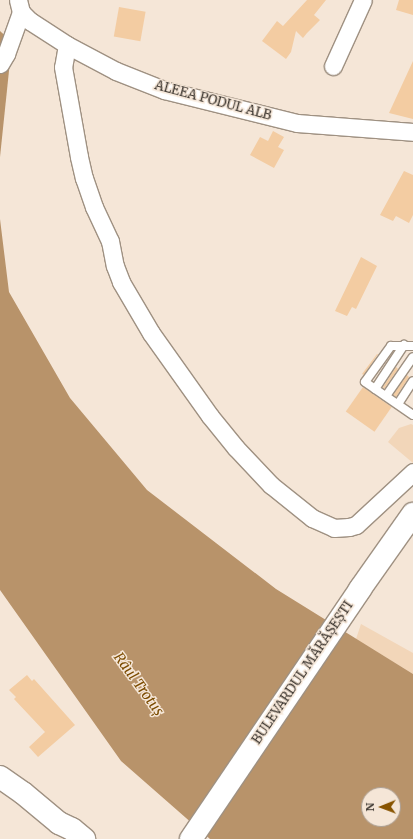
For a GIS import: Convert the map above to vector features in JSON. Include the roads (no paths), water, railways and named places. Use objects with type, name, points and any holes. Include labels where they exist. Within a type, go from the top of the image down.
[{"type":"main road","name":"BULEVARDUL MĂRĂȘEȘTI","points":[[192,835],[413,514]]},
{"type":"main road","points":[[0,777],[23,793],[64,831],[72,829],[84,839]]},
{"type":"street","points":[[333,66],[363,0]]},
{"type":"street","points":[[0,64],[6,54],[20,6]]},
{"type":"street","name":"ALEEA PODUL ALB","points":[[20,6],[30,21],[67,45],[116,71],[164,90],[297,122],[413,132]]},
{"type":"street","points":[[67,45],[63,67],[79,157],[84,178],[94,207],[112,247],[117,271],[150,333],[210,416],[236,448],[271,485],[312,518],[334,528],[356,525],[413,472]]},
{"type":"lane","points":[[375,389],[404,345]]},
{"type":"lane","points":[[413,346],[391,346],[365,382],[413,415]]},
{"type":"lane","points":[[386,396],[413,357]]},
{"type":"lane","points":[[398,404],[413,381]]},
{"type":"water","points":[[0,31],[12,42],[0,157]]},
{"type":"water","name":"Râul Trotuș","points":[[0,219],[9,292],[70,398],[147,490],[276,589],[413,674],[413,839],[210,839],[121,761],[0,590]]}]
